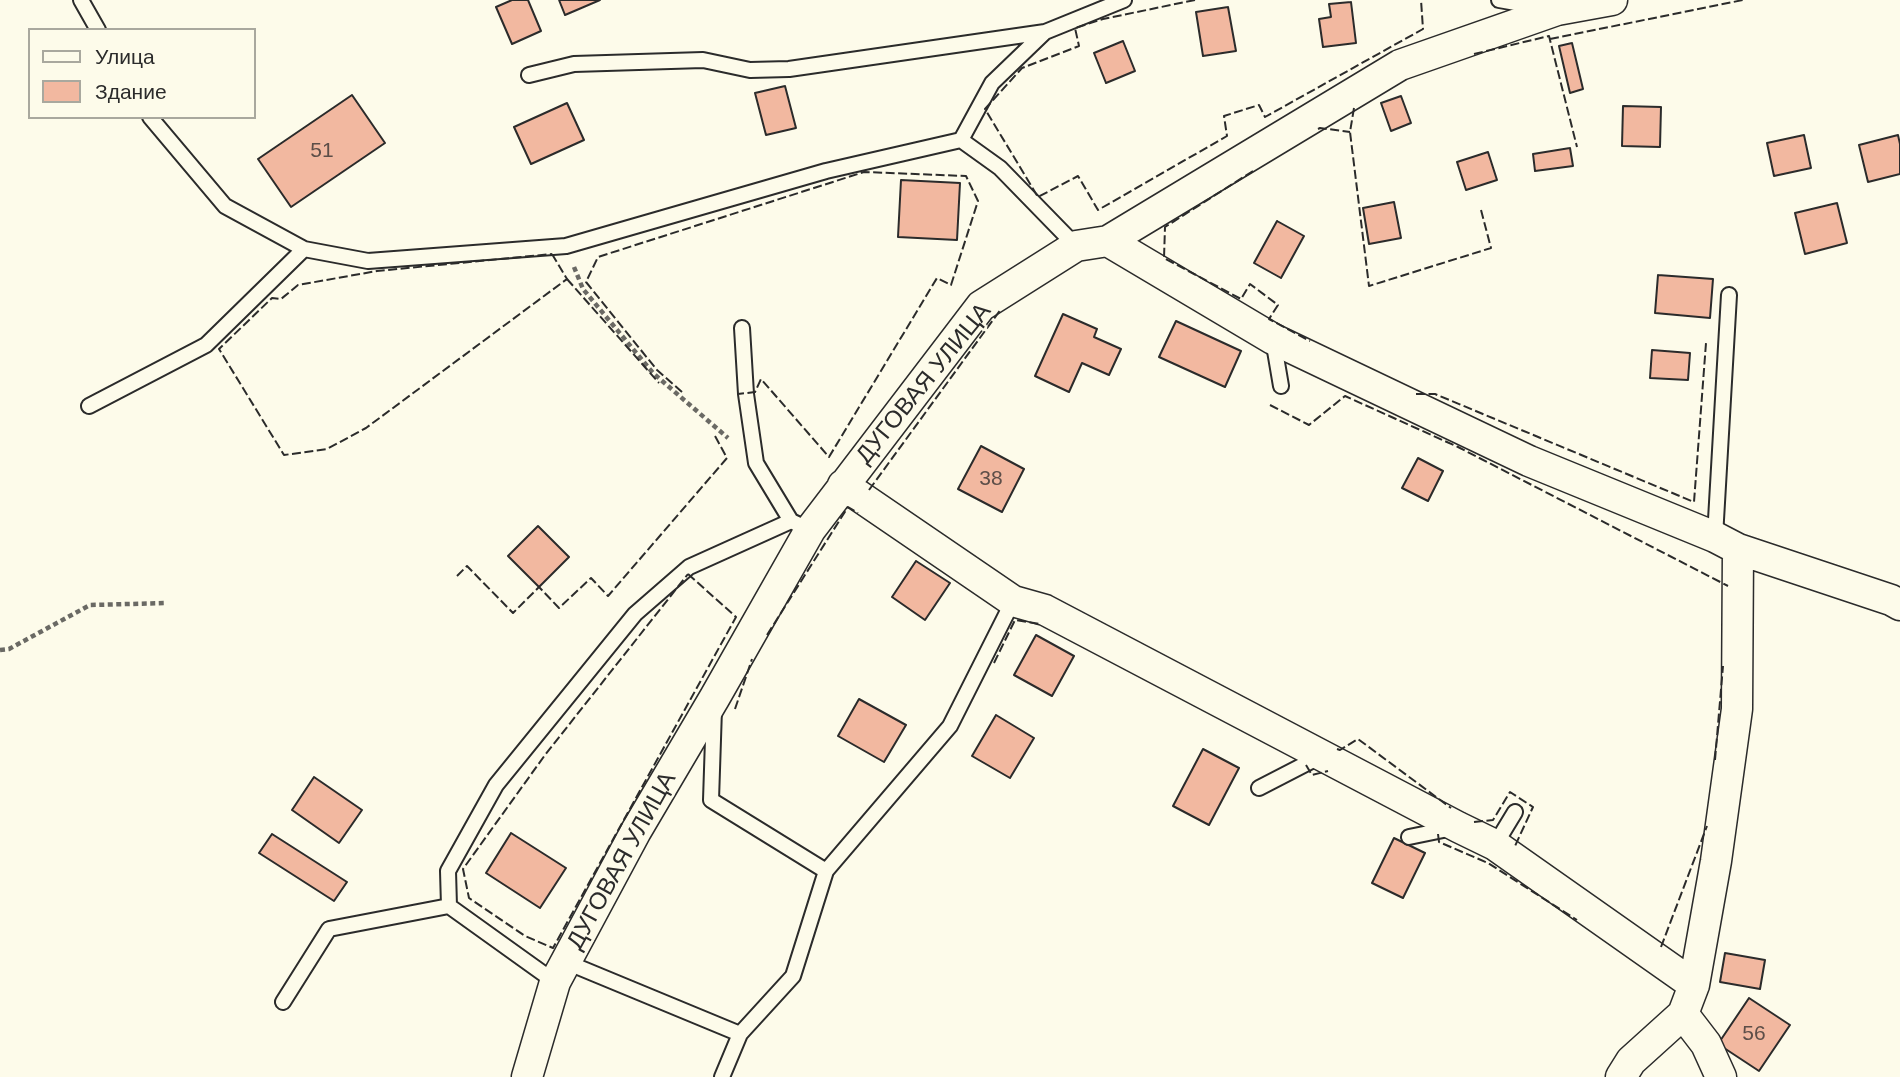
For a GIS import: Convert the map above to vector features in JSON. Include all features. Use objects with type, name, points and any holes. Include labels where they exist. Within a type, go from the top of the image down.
[{"type":"street","name":"ДУГОВАЯ УЛИЦА","points":[[527,1077],[561,972],[636,831],[715,697],[801,526],[843,485],[981,306],[1076,246],[1108,240],[1400,65],[1557,10],[1612,0]]},
{"type":"street","points":[[1108,240],[1273,339],[1529,461],[1727,543],[1900,605]]},
{"type":"street","points":[[843,485],[1013,601],[1045,610],[1495,845],[1694,985]]},
{"type":"street","points":[[1621,1077],[1631,1061],[1683,1014],[1694,985],[1716,861],[1737,709],[1727,543]]},
{"type":"street","points":[[1683,1014],[1706,1044],[1721,1077]]},
{"type":"lane","points":[[81,0],[97,28]]},
{"type":"lane","points":[[529,75],[574,64],[703,60],[750,70],[789,69],[1045,32],[1124,0]]},
{"type":"lane","points":[[1499,0],[1557,10]]},
{"type":"lane","points":[[961,140],[992,83],[1045,32]]},
{"type":"lane","points":[[152,119],[225,206],[304,249],[368,261],[566,246],[825,171],[961,140],[1000,168],[1076,246]]},
{"type":"lane","points":[[89,406],[206,345],[304,249]]},
{"type":"lane","points":[[1727,543],[1729,295]]},
{"type":"lane","points":[[449,906],[448,871],[496,785],[635,614],[689,567],[801,526],[756,463],[746,394],[742,328]]},
{"type":"lane","points":[[1273,339],[1281,386]]},
{"type":"lane","points":[[722,1077],[740,1034],[793,976],[826,871],[950,726],[1013,601]]},
{"type":"lane","points":[[715,697],[711,800],[826,871]]},
{"type":"lane","points":[[1259,788],[1321,755]]},
{"type":"lane","points":[[1495,845],[1516,811]]},
{"type":"lane","points":[[1409,837],[1458,827]]},
{"type":"lane","points":[[283,1002],[329,929],[449,906],[561,972],[740,1034]]},
{"type":"path","points":[[566,246],[583,289],[653,373],[756,463]]},
{"type":"path","points":[[0,650],[9,649],[90,606],[167,603]]},
{"type":"building","points":[[512,0],[528,0],[541,31],[512,44],[496,7]]},
{"type":"building","points":[[559,0],[600,0],[565,15]]},
{"type":"building","points":[[1351,2],[1356,43],[1323,47],[1319,19],[1331,17],[1329,4]]},
{"type":"building","points":[[1228,7],[1236,51],[1203,56],[1196,12]]},
{"type":"building","points":[[1123,41],[1135,71],[1106,83],[1094,53]]},
{"type":"building","points":[[1572,43],[1583,89],[1570,93],[1559,46]]},
{"type":"building","points":[[785,86],[796,128],[766,135],[755,93]]},
{"type":"building","points":[[352,95],[385,143],[291,207],[258,159]]},
{"type":"building","points":[[1401,96],[1411,123],[1391,131],[1381,103]]},
{"type":"building","points":[[567,103],[584,140],[531,164],[514,127]]},
{"type":"building","points":[[1623,106],[1661,107],[1660,147],[1622,146]]},
{"type":"building","points":[[1804,135],[1811,168],[1774,176],[1767,143]]},
{"type":"building","points":[[1898,135],[1900,174],[1868,182],[1859,145]]},
{"type":"building","points":[[1570,148],[1573,166],[1535,171],[1533,154]]},
{"type":"building","points":[[1488,152],[1497,180],[1466,190],[1457,162]]},
{"type":"building","points":[[901,180],[960,183],[957,240],[898,237]]},
{"type":"building","points":[[1394,202],[1401,238],[1369,244],[1363,208]]},
{"type":"building","points":[[1837,203],[1847,243],[1805,254],[1795,213]]},
{"type":"building","points":[[1277,221],[1304,236],[1281,278],[1254,263]]},
{"type":"building","points":[[1658,275],[1713,279],[1710,318],[1655,313]]},
{"type":"building","points":[[1063,314],[1097,329],[1094,337],[1121,349],[1109,375],[1082,363],[1069,392],[1035,376]]},
{"type":"building","points":[[1176,321],[1241,351],[1225,387],[1159,357]]},
{"type":"building","points":[[1652,350],[1690,353],[1688,380],[1650,378]]},
{"type":"building","points":[[981,446],[1024,469],[1002,512],[958,489]]},
{"type":"building","points":[[1418,458],[1443,471],[1428,501],[1402,488]]},
{"type":"building","points":[[538,526],[569,557],[539,587],[508,556]]},
{"type":"building","points":[[916,561],[950,583],[925,620],[892,597]]},
{"type":"building","points":[[1036,635],[1074,656],[1052,696],[1014,675]]},
{"type":"building","points":[[859,699],[906,725],[884,762],[838,736]]},
{"type":"building","points":[[996,715],[1034,738],[1010,778],[972,756]]},
{"type":"building","points":[[1203,749],[1239,768],[1209,825],[1173,806]]},
{"type":"building","points":[[314,777],[362,810],[339,843],[292,810]]},
{"type":"building","points":[[511,833],[566,868],[540,908],[486,873]]},
{"type":"building","points":[[272,834],[347,882],[334,901],[259,853]]},
{"type":"building","points":[[1394,838],[1425,853],[1403,898],[1372,883]]},
{"type":"building","points":[[1725,953],[1765,960],[1760,989],[1720,982]]},
{"type":"building","points":[[1749,998],[1790,1025],[1759,1071],[1718,1044]]},
{"type":"fence","points":[[1195,0],[1103,19],[1075,28],[1079,46],[1022,68],[985,109],[1038,197],[1078,176],[1098,210],[1227,136],[1224,116],[1259,105],[1265,117],[1423,29],[1421,0]]},
{"type":"fence","points":[[1550,39],[1743,0]]},
{"type":"fence","points":[[1474,54],[1549,36],[1577,147]]},
{"type":"fence","points":[[1354,108],[1350,132],[1369,286],[1491,248],[1481,210]]},
{"type":"fence","points":[[1318,129],[1350,132]]},
{"type":"fence","points":[[1253,171],[1165,227],[1164,258],[1241,299],[1250,284],[1278,305],[1269,319],[1310,341]]},
{"type":"fence","points":[[682,392],[657,370],[586,282],[598,257],[864,172],[966,176],[978,201],[951,285],[937,278],[829,457],[761,379],[755,392],[738,394]]},
{"type":"fence","points":[[552,254],[567,279],[366,428],[327,449],[284,455],[219,349],[272,298],[281,299],[298,285],[377,271],[552,254]]},
{"type":"fence","points":[[567,279],[659,383]]},
{"type":"fence","points":[[869,490],[1001,309]]},
{"type":"fence","points":[[1416,394],[1435,394],[1694,502],[1706,343]]},
{"type":"fence","points":[[1270,405],[1309,425],[1345,396],[1458,447],[1728,586]]},
{"type":"fence","points":[[457,576],[467,566],[513,613],[539,587],[559,608],[591,578],[608,596],[727,458],[715,436]]},
{"type":"fence","points":[[767,635],[848,507],[858,513]]},
{"type":"fence","points":[[688,574],[736,617],[553,948],[525,936],[469,898],[463,869],[545,755],[688,574]]},
{"type":"fence","points":[[994,663],[1015,620],[1040,624]]},
{"type":"fence","points":[[735,709],[752,659]]},
{"type":"fence","points":[[1715,760],[1723,666]]},
{"type":"fence","points":[[1337,749],[1340,750],[1358,739],[1451,808]]},
{"type":"fence","points":[[1306,765],[1312,775],[1328,771]]},
{"type":"fence","points":[[1474,822],[1493,820],[1510,792],[1533,807],[1515,846]]},
{"type":"fence","points":[[1661,947],[1707,826]]},
{"type":"fence","points":[[1438,834],[1439,842],[1488,863],[1577,920]]}]
